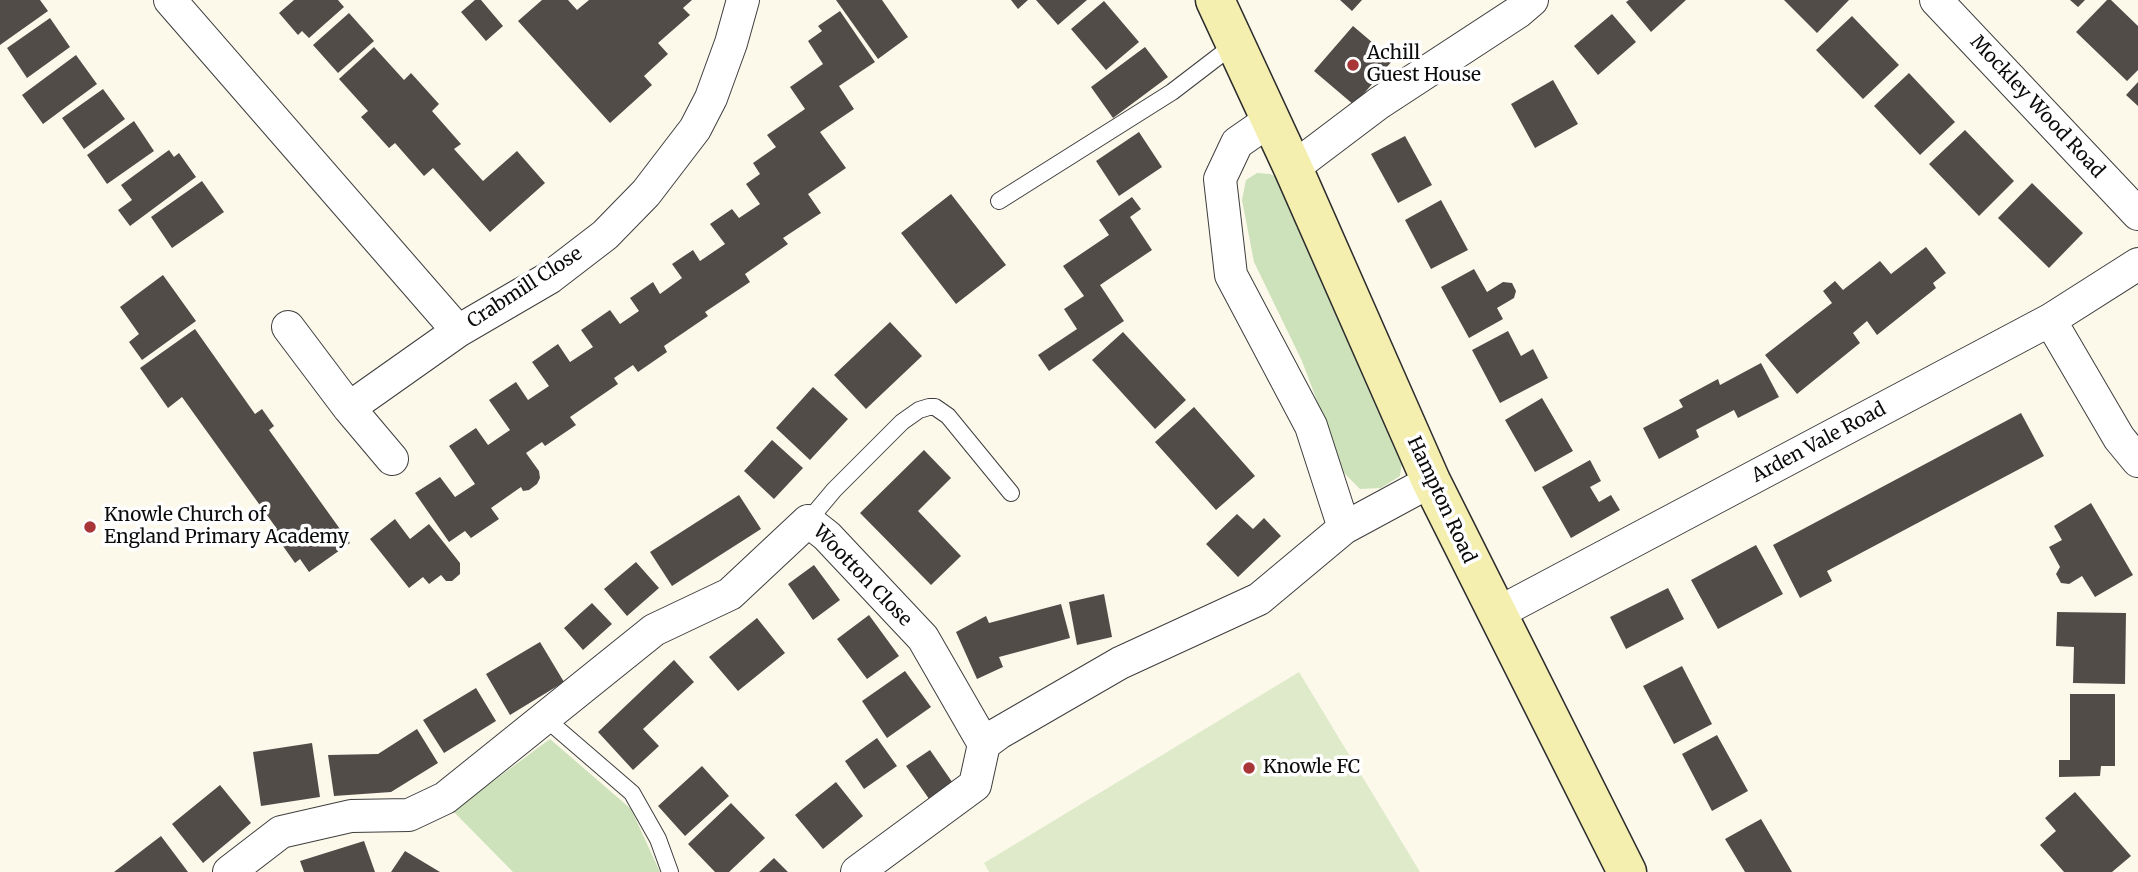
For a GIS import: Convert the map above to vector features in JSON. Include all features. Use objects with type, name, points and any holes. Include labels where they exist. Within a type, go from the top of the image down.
[{"type":"street","name":"Crabmill Close","points":[[170,0],[458,331]]},
{"type":"street","name":"Crabmill Close","points":[[349,408],[458,331],[549,278],[605,235],[646,193],[695,129],[711,98],[743,0]]},
{"type":"street","name":"Hampton Road","points":[[1215,0],[1293,168],[1431,481],[1627,872]]},
{"type":"street","points":[[1293,168],[1379,103],[1518,12],[1532,0]]},
{"type":"street","name":"Mockley Wood Road","points":[[1936,0],[2138,214]]},
{"type":"street","points":[[1270,120],[1237,144],[1220,179],[1231,275],[1311,426],[1344,528]]},
{"type":"street","name":"Arden Vale Road","points":[[1496,614],[2050,320],[2138,264]]},
{"type":"street","points":[[2050,320],[2119,438],[2138,461]]},
{"type":"street","points":[[288,327],[349,408],[392,459]]},
{"type":"street","points":[[857,872],[975,785],[984,744],[999,733],[1120,663],[1259,599],[1344,528],[1431,481]]},
{"type":"street","name":"Wootton Close","points":[[229,872],[281,832],[351,816],[409,815],[444,798],[654,630],[730,594],[808,521],[827,536],[923,638],[984,744]]},
{"type":"lane","points":[[999,201],[1172,92],[1236,43]]},
{"type":"lane","points":[[808,521],[834,490],[902,422],[919,410],[929,407],[935,407],[948,416],[1011,493]]},
{"type":"lane","points":[[545,718],[632,793],[658,839],[670,872]]},
{"type":"green space","points":[[1257,173],[1270,174],[1283,180],[1404,448],[1400,476],[1381,488],[1360,489],[1344,473],[1302,361],[1254,262],[1242,200],[1246,180]]},
{"type":"green space","name":"Knowle FC","points":[[1299,672],[1420,872],[989,872],[984,863]]},
{"type":"green space","points":[[550,739],[631,809],[660,872],[513,872],[453,811]]},
{"type":"building","points":[[0,0],[40,0],[48,11],[0,45]]},
{"type":"building","points":[[294,0],[338,0],[344,7],[309,38],[302,31],[298,35],[279,13]]},
{"type":"building","points":[[475,0],[481,0],[503,26],[486,41],[461,12]]},
{"type":"building","points":[[542,0],[568,0],[577,10],[589,0],[692,0],[683,8],[690,15],[658,43],[668,54],[644,76],[652,85],[610,123],[518,21]]},
{"type":"building","points":[[836,0],[882,0],[908,37],[878,59]]},
{"type":"building","points":[[1011,0],[1028,0],[1018,9]]},
{"type":"building","points":[[1036,0],[1087,0],[1058,25]]},
{"type":"building","points":[[1340,0],[1362,0],[1352,11]]},
{"type":"building","points":[[1686,0],[1651,32],[1626,2]]},
{"type":"building","points":[[1784,0],[1849,0],[1817,33]]},
{"type":"building","points":[[2070,0],[2085,0],[2078,7]]},
{"type":"building","points":[[2107,0],[2111,0],[2138,26],[2138,70],[2127,81],[2076,32]]},
{"type":"building","points":[[1104,1],[1139,42],[1106,70],[1071,29]]},
{"type":"building","points":[[840,11],[875,62],[839,86],[854,109],[820,132],[846,168],[808,194],[821,213],[783,238],[788,244],[745,274],[750,282],[705,312],[708,316],[664,346],[667,352],[638,372],[633,365],[614,378],[618,384],[570,417],[576,425],[545,446],[542,442],[526,453],[539,471],[540,478],[529,490],[523,491],[521,487],[491,508],[499,519],[471,538],[465,531],[449,542],[415,493],[440,477],[455,497],[475,484],[449,446],[476,428],[488,445],[510,430],[489,400],[516,382],[528,400],[549,386],[532,362],[558,344],[570,362],[593,347],[581,330],[610,310],[620,324],[639,311],[630,298],[653,282],[660,294],[682,278],[672,264],[693,250],[700,261],[725,244],[710,224],[732,209],[739,218],[760,204],[746,184],[760,174],[753,163],[776,147],[767,135],[805,109],[790,87],[823,64],[808,41],[822,31],[818,26]]},
{"type":"building","points":[[349,13],[374,41],[338,73],[313,45]]},
{"type":"building","points":[[1612,14],[1636,42],[1598,75],[1574,46]]},
{"type":"building","points":[[1852,16],[1899,65],[1863,99],[1816,50]]},
{"type":"building","points":[[50,18],[70,47],[27,78],[7,48]]},
{"type":"building","name":"Achill Guest House","points":[[1353,26],[1393,60],[1354,105],[1314,71]]},
{"type":"building","points":[[374,47],[404,80],[411,73],[439,104],[432,111],[461,144],[454,149],[483,181],[517,151],[545,183],[490,232],[433,168],[424,176],[395,143],[389,148],[361,117],[368,111],[339,79]]},
{"type":"building","points":[[1145,47],[1168,77],[1113,118],[1091,87]]},
{"type":"building","points":[[76,55],[97,84],[43,124],[22,95]]},
{"type":"building","points":[[1909,73],[1955,122],[1920,155],[1874,106]]},
{"type":"building","points":[[1553,80],[1578,124],[1535,148],[1511,104]]},
{"type":"building","points":[[2138,82],[2138,106],[2126,95]]},
{"type":"building","points":[[103,89],[125,119],[84,149],[62,118]]},
{"type":"building","points":[[134,121],[154,151],[107,184],[87,155]]},
{"type":"building","points":[[1965,130],[2014,181],[1979,216],[1929,164]]},
{"type":"building","points":[[1139,132],[1162,167],[1119,196],[1096,161]]},
{"type":"building","points":[[1405,136],[1432,185],[1398,203],[1371,154]]},
{"type":"building","points":[[169,150],[174,157],[179,153],[196,177],[130,226],[118,210],[132,200],[121,185]]},
{"type":"building","points":[[202,181],[224,212],[172,248],[151,217]]},
{"type":"building","points":[[2032,183],[2083,233],[2049,268],[1998,218]]},
{"type":"building","points":[[951,194],[1006,265],[956,304],[901,233]]},
{"type":"building","points":[[1132,197],[1141,209],[1130,217],[1152,250],[1100,285],[1124,321],[1049,371],[1038,355],[1077,329],[1064,309],[1084,296],[1063,266],[1109,235],[1099,220]]},
{"type":"building","points":[[1441,200],[1468,250],[1431,269],[1405,220]]},
{"type":"building","points":[[1926,247],[1946,273],[1933,283],[1936,288],[1877,335],[1867,321],[1853,333],[1860,343],[1797,394],[1765,355],[1832,303],[1823,291],[1835,281],[1843,290],[1880,261],[1891,274]]},
{"type":"building","points":[[1474,269],[1487,292],[1503,282],[1512,283],[1516,291],[1514,298],[1497,308],[1503,319],[1469,338],[1441,287]]},
{"type":"building","points":[[163,275],[196,321],[142,360],[129,342],[139,334],[120,307]]},
{"type":"building","points":[[890,322],[922,356],[866,409],[834,375]]},
{"type":"building","points":[[195,329],[255,414],[262,409],[274,426],[269,430],[350,543],[309,572],[300,559],[295,563],[273,532],[277,529],[182,397],[168,408],[140,368]]},
{"type":"building","points":[[1508,331],[1521,356],[1533,349],[1548,378],[1500,403],[1472,350]]},
{"type":"building","points":[[1123,332],[1186,400],[1155,429],[1092,360]]},
{"type":"building","points":[[1761,363],[1779,397],[1738,418],[1734,410],[1696,430],[1699,437],[1659,459],[1643,428],[1683,407],[1679,400],[1718,379],[1720,385]]},
{"type":"building","points":[[813,387],[848,419],[810,460],[776,428]]},
{"type":"building","points":[[1542,398],[1573,451],[1535,472],[1505,420]]},
{"type":"building","points":[[1194,407],[1255,476],[1216,510],[1155,442]]},
{"type":"building","points":[[2021,413],[2044,456],[1827,571],[1832,581],[1800,598],[1773,545]]},
{"type":"building","points":[[772,440],[803,468],[774,499],[744,471]]},
{"type":"building","points":[[924,450],[951,478],[918,511],[961,556],[931,585],[860,513]]},
{"type":"building","points":[[1590,460],[1601,481],[1590,487],[1599,502],[1611,495],[1620,510],[1571,538],[1542,487]]},
{"type":"building","points":[[739,495],[761,529],[672,586],[650,552]]},
{"type":"building","points":[[2091,503],[2133,575],[2095,597],[2082,576],[2069,584],[2061,583],[2056,574],[2060,567],[2049,547],[2062,540],[2054,526]]},
{"type":"building","points":[[1237,514],[1253,529],[1264,518],[1281,536],[1238,577],[1206,544]]},
{"type":"building","points":[[395,519],[410,539],[429,524],[460,563],[460,574],[452,581],[446,581],[441,575],[429,584],[423,577],[409,588],[370,539]]},
{"type":"building","points":[[1756,545],[1783,594],[1718,629],[1691,580]]},
{"type":"building","points":[[636,562],[659,588],[627,616],[604,589]]},
{"type":"building","points":[[814,565],[840,600],[813,620],[788,584]]},
{"type":"building","points":[[1668,588],[1684,619],[1626,649],[1610,617]]},
{"type":"building","points":[[1104,594],[1112,637],[1077,645],[1069,602]]},
{"type":"building","points":[[592,603],[612,624],[583,650],[564,628]]},
{"type":"building","points":[[1061,604],[1070,638],[999,657],[1003,667],[977,679],[956,632],[986,616],[989,623]]},
{"type":"building","points":[[2057,612],[2126,613],[2125,684],[2073,683],[2074,647],[2056,646]]},
{"type":"building","points":[[869,615],[899,656],[867,679],[837,639]]},
{"type":"building","points":[[757,618],[785,653],[738,691],[709,657]]},
{"type":"building","points":[[540,642],[564,682],[510,715],[486,674]]},
{"type":"building","points":[[674,660],[694,682],[643,729],[659,746],[633,770],[598,732]]},
{"type":"building","points":[[1682,666],[1712,724],[1674,744],[1643,686]]},
{"type":"building","points":[[905,671],[931,707],[887,738],[862,701]]},
{"type":"building","points":[[476,688],[496,721],[444,753],[423,720]]},
{"type":"building","points":[[2070,694],[2115,694],[2115,766],[2101,766],[2100,776],[2059,777],[2059,760],[2070,760]]},
{"type":"building","points":[[417,729],[438,763],[391,792],[334,796],[328,755],[378,754]]},
{"type":"building","points":[[1717,735],[1748,791],[1712,811],[1682,754]]},
{"type":"building","points":[[877,738],[897,766],[864,789],[845,761]]},
{"type":"building","points":[[312,743],[320,797],[261,806],[253,752]]},
{"type":"building","points":[[930,750],[957,789],[934,806],[906,766]]},
{"type":"building","points":[[702,766],[729,796],[685,836],[658,806]]},
{"type":"building","points":[[836,782],[863,816],[823,849],[795,815]]},
{"type":"building","points":[[220,785],[251,823],[203,863],[172,824]]},
{"type":"building","points":[[2075,792],[2131,856],[2112,872],[2064,872],[2040,845],[2056,831],[2045,818]]},
{"type":"building","points":[[731,803],[765,838],[729,872],[715,872],[688,844]]},
{"type":"building","points":[[1761,819],[1792,872],[1745,872],[1725,839]]},
{"type":"building","points":[[161,836],[188,872],[114,872]]},
{"type":"building","points":[[364,841],[375,872],[304,872],[300,861]]},
{"type":"building","points":[[405,851],[440,872],[391,872]]},
{"type":"building","points":[[774,858],[788,872],[759,872]]},
{"type":"place","name":"Achill Guest House","points":[[1353,65]]},
{"type":"place","name":"Knowle Church of England Primary Academy","points":[[90,527]]},
{"type":"place","name":"Knowle FC","points":[[1249,768]]}]
